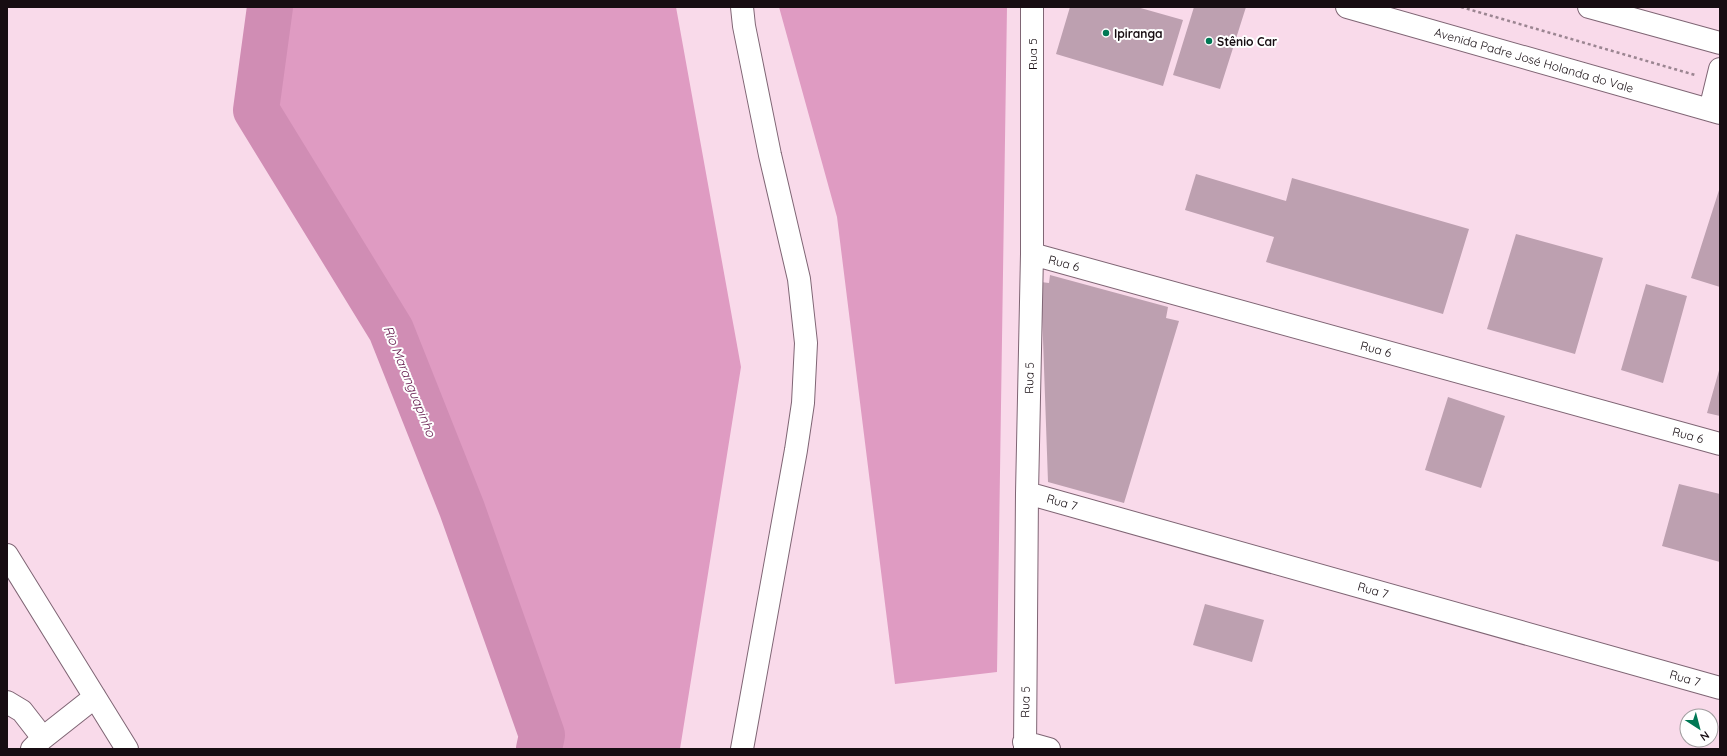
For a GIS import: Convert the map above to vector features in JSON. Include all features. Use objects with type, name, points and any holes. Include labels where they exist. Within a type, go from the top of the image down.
[{"type":"street","points":[[742,7],[744,26],[770,155],[799,279],[806,343],[803,403],[796,450],[742,749]]},
{"type":"street","name":"Rua 5","points":[[1025,746],[1027,493],[1032,254],[1032,7]]},
{"type":"street","name":"Avenida Padre José Holanda do Vale","points":[[1347,7],[1715,111]]},
{"type":"street","points":[[1589,7],[1720,43]]},
{"type":"street","points":[[1715,111],[1718,75]]},
{"type":"street","name":"Rua 6","points":[[1032,254],[1720,444]]},
{"type":"street","name":"Rua 7","points":[[1027,493],[1720,688]]},
{"type":"street","points":[[7,555],[127,749]]},
{"type":"street","points":[[7,702],[22,711],[37,744],[96,697]]},
{"type":"street","points":[[1025,746],[1049,749]]},
{"type":"path","points":[[1461,7],[1718,75]]},
{"type":"shaded area","points":[[270,7],[676,7],[741,367],[680,749],[539,749],[542,735],[462,509],[391,330],[256,110]]},
{"type":"shaded area","points":[[779,7],[1007,7],[997,672],[895,684],[837,217]]},
{"type":"building","name":"Ipiranga","points":[[1070,7],[1137,7],[1183,20],[1163,86],[1056,54]]},
{"type":"building","name":"Stênio Car","points":[[1194,7],[1246,7],[1220,89],[1173,75]]},
{"type":"building","points":[[1196,174],[1286,201],[1292,178],[1469,229],[1443,314],[1266,262],[1274,237],[1185,210]]},
{"type":"building","points":[[1720,187],[1720,287],[1691,278]]},
{"type":"building","points":[[1516,234],[1603,258],[1575,354],[1487,329]]},
{"type":"building","points":[[1050,275],[1168,307],[1166,318],[1179,321],[1124,503],[1048,482],[1041,282],[1049,283]]},
{"type":"building","points":[[1646,284],[1687,296],[1663,383],[1621,370]]},
{"type":"building","points":[[1720,367],[1720,416],[1707,413]]},
{"type":"building","points":[[1448,397],[1505,416],[1481,488],[1425,470]]},
{"type":"building","points":[[1679,484],[1720,494],[1720,562],[1662,546]]},
{"type":"building","points":[[1205,604],[1264,620],[1252,662],[1193,645]]},
{"type":"waterway","name":"Rio Maranguapinho","points":[[270,7],[256,110],[391,330],[462,509],[542,735],[539,749]]},
{"type":"place","name":"Ipiranga","points":[[1106,33]]},
{"type":"place","name":"Stênio Car","points":[[1209,41]]}]
